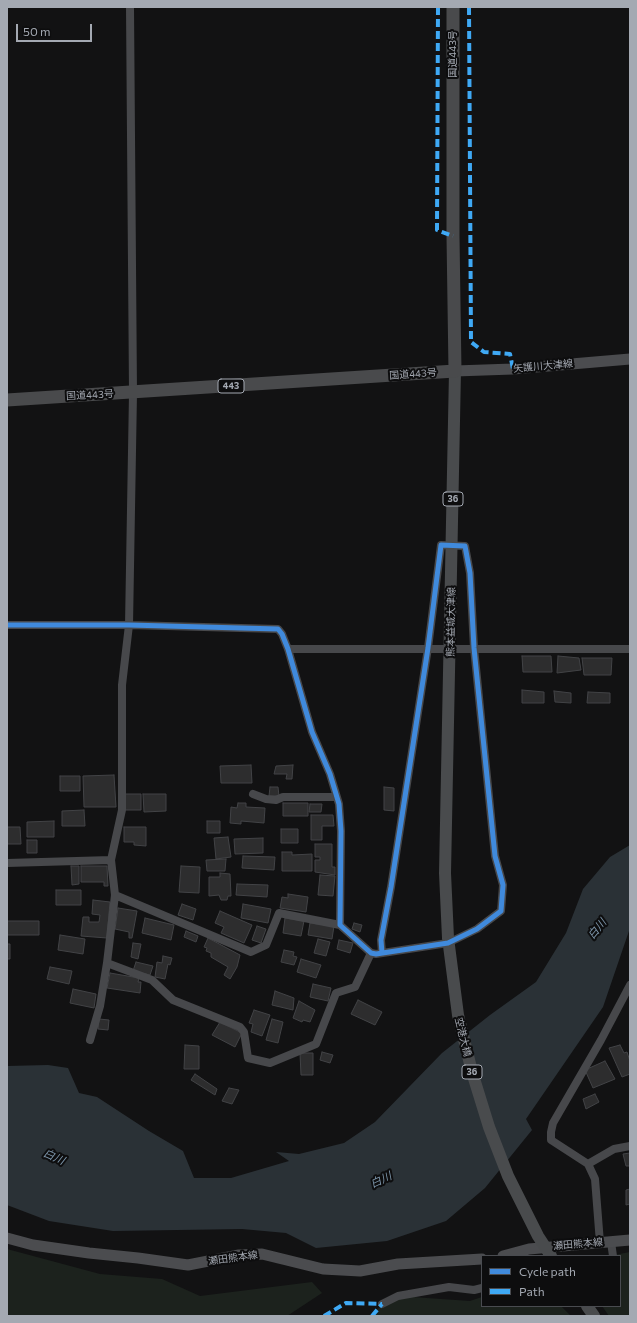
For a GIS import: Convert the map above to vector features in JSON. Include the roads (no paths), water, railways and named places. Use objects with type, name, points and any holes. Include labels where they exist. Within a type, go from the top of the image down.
[{"type":"highway","name":"国道443号","points":[[7,400],[455,371],[453,7]]},
{"type":"main road","name":"矢護川大津線","points":[[455,371],[513,369],[630,359]]},
{"type":"main road","name":"熊本益城大津線","points":[[445,873],[450,684],[455,371]]},
{"type":"main road","name":"空港大橋","points":[[445,873],[448,938],[458,1015],[472,1072],[489,1127],[508,1176],[538,1236],[551,1255]]},
{"type":"main road","name":"瀬田熊本線","points":[[7,1238],[33,1245],[188,1265],[239,1255],[262,1254],[323,1269],[360,1270],[398,1264],[481,1259]]},
{"type":"main road","name":"瀬田熊本線","points":[[507,1255],[529,1249],[630,1240]]},
{"type":"main road","points":[[587,1307],[594,1316]]},
{"type":"street","points":[[90,1040],[100,1006],[108,963],[115,895],[111,860],[122,810],[122,685],[129,625],[132,393],[130,7]]},
{"type":"street","points":[[115,895],[251,952],[266,945],[279,913],[340,925],[372,953],[382,953],[448,943],[477,929],[501,911],[503,885],[495,856],[474,648],[470,573],[465,546],[452,544],[441,545],[428,648],[391,887],[381,940],[382,953]]},
{"type":"street","points":[[7,625],[129,625],[278,629],[282,634],[288,649],[312,732],[330,774],[339,804],[341,831],[340,925]]},
{"type":"street","points":[[288,649],[630,649]]},
{"type":"street","points":[[253,794],[266,799],[276,800],[283,797],[336,797]]},
{"type":"street","points":[[7,863],[111,860]]},
{"type":"street","points":[[108,963],[152,980],[173,1000],[240,1026],[244,1032],[248,1058],[270,1063],[316,1044],[336,994],[354,987],[372,953]]},
{"type":"street","points":[[600,1242],[596,1179],[588,1164],[552,1140],[551,1132],[553,1123],[601,1040],[630,985]]},
{"type":"street","points":[[588,1164],[614,1149],[630,1146]]},
{"type":"street","points":[[611,1242],[613,1255]]},
{"type":"street","points":[[382,1304],[398,1296],[449,1286],[474,1290],[481,1288]]},
{"type":"water","name":"白川","points":[[630,845],[630,928],[603,1007],[526,1119],[532,1130],[485,1188],[446,1221],[387,1241],[316,1248],[286,1233],[242,1229],[113,1231],[49,1221],[7,1205],[7,1066],[48,1065],[68,1068],[79,1093],[97,1097],[183,1151],[194,1178],[231,1178],[289,1161],[276,1152],[299,1154],[344,1143],[375,1122],[442,1053],[490,1015],[536,982],[566,933],[583,889],[610,857]]}]
